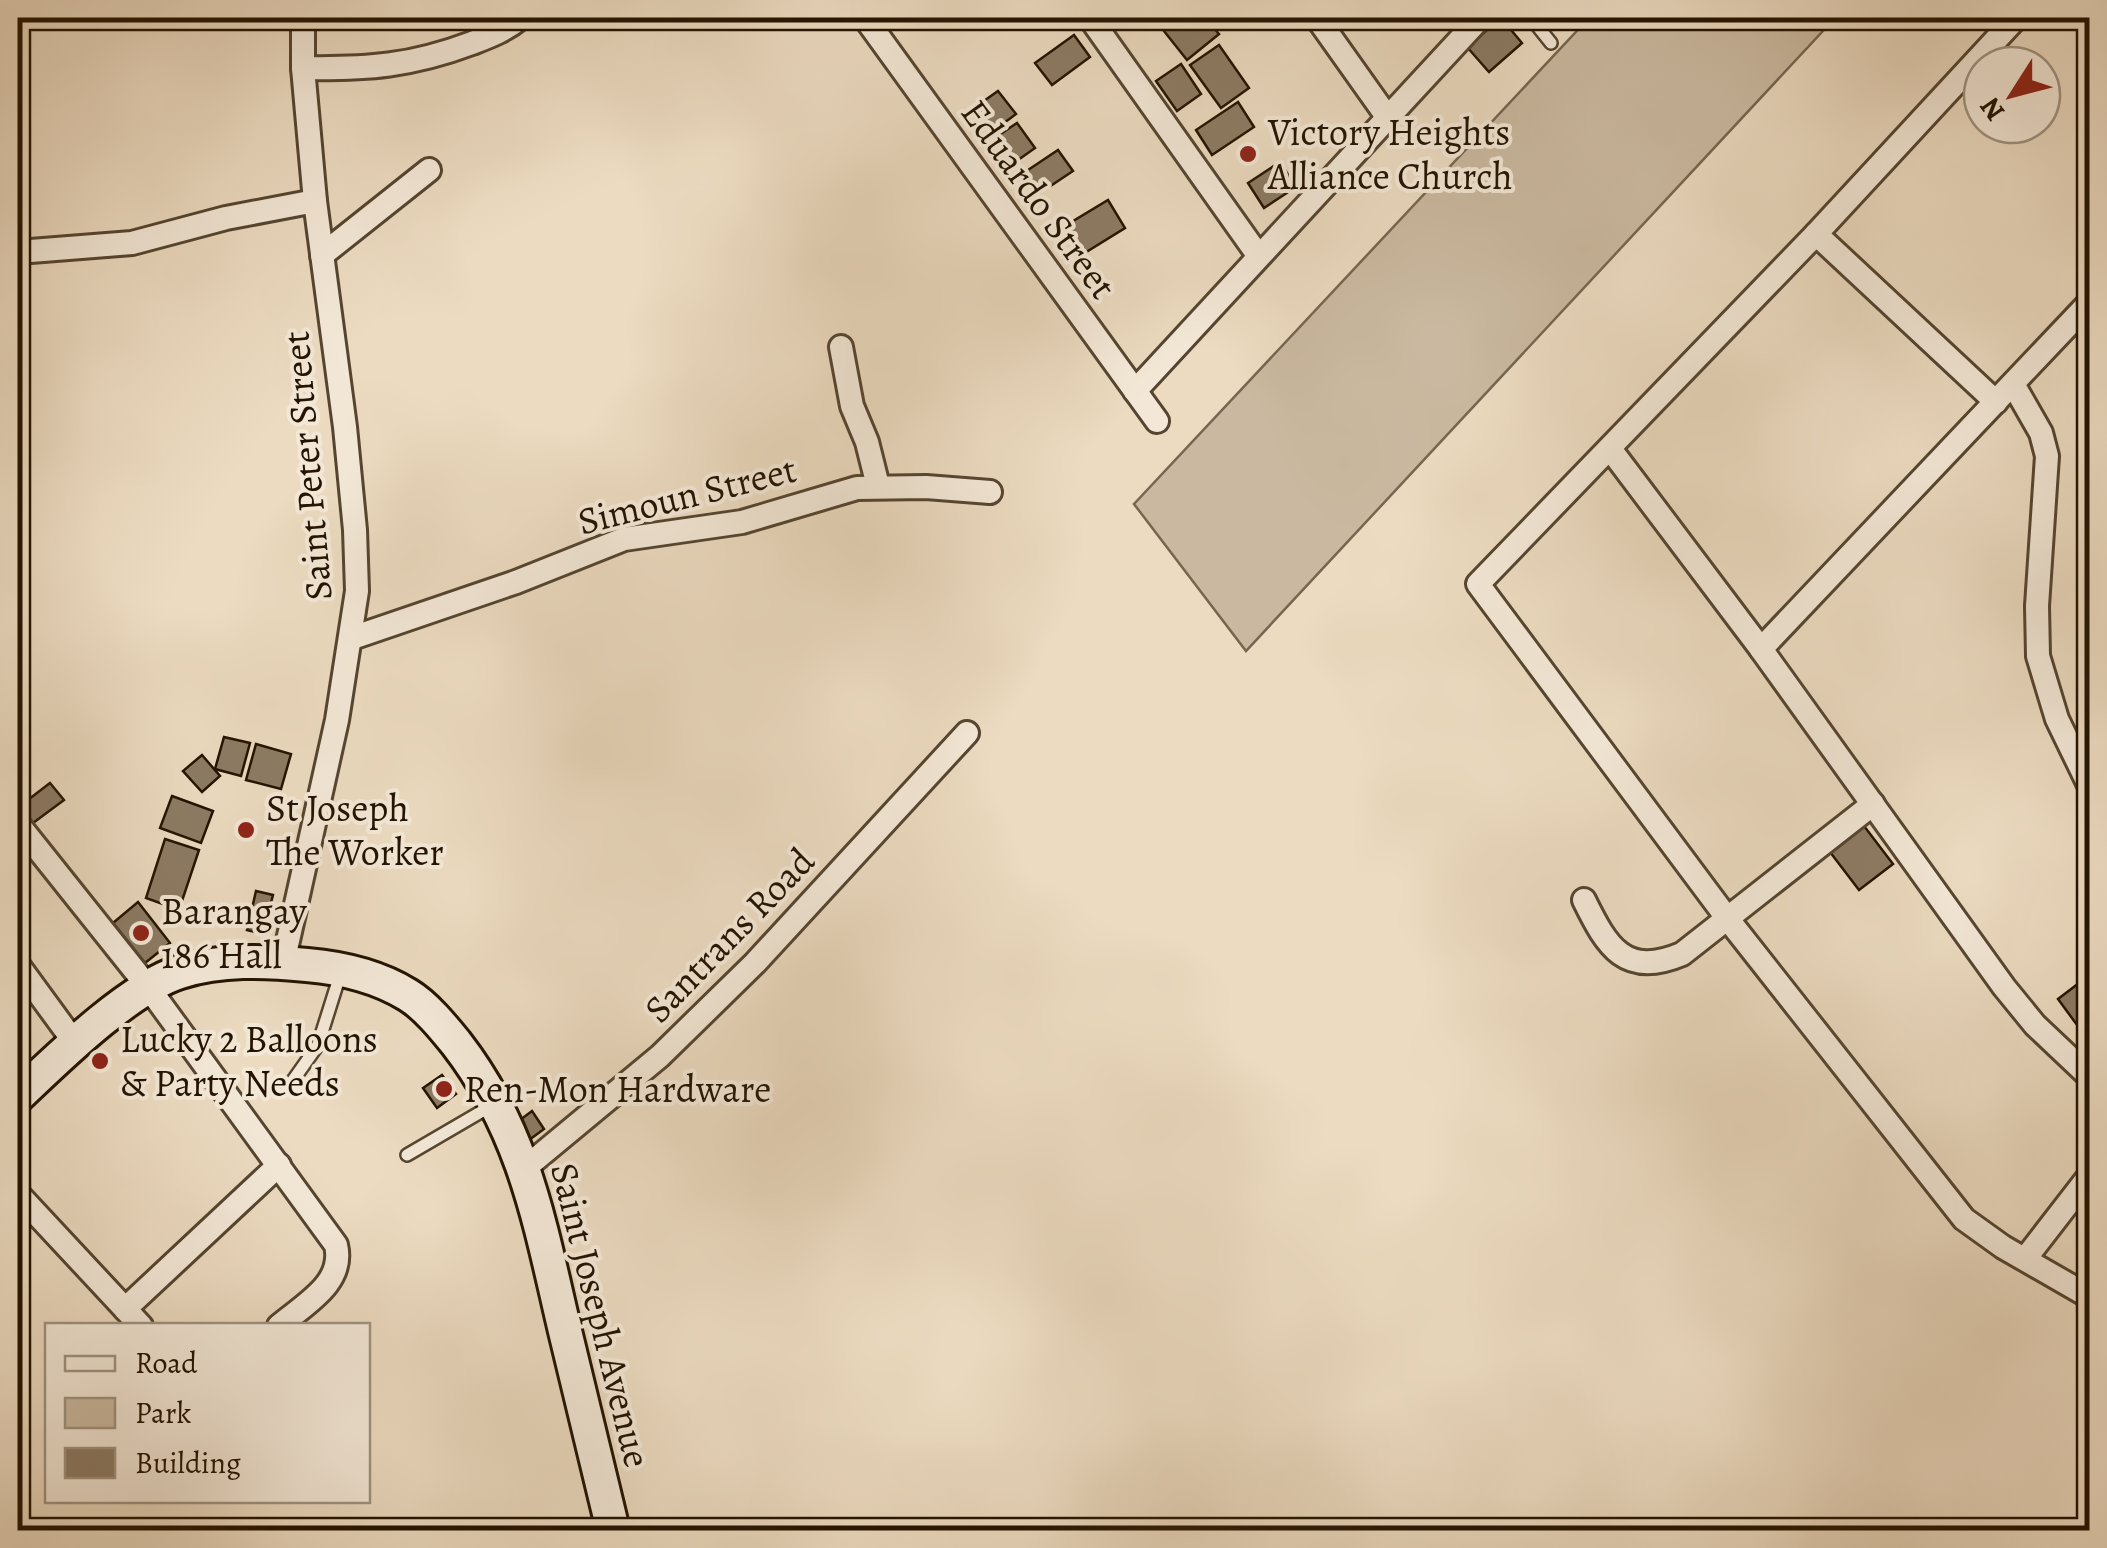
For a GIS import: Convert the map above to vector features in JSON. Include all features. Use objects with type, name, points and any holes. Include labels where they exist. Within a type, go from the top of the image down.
[{"type":"main road","name":"Saint Joseph Avenue","points":[[18,1096],[75,1043],[148,987],[176,973],[209,964],[283,962],[342,971],[376,979],[411,996],[446,1030],[480,1074],[525,1168],[613,1530]]},
{"type":"street","name":"Saint Peter Street","points":[[283,962],[337,720],[357,591],[346,427],[315,201],[303,68],[303,18]]},
{"type":"street","points":[[303,68],[386,68],[442,54],[498,33],[520,18]]},
{"type":"street","points":[[1090,18],[1258,255]]},
{"type":"street","points":[[1317,18],[1388,118]]},
{"type":"street","points":[[1136,391],[1480,18]]},
{"type":"street","points":[[2016,18],[1611,450],[1478,584],[1727,918],[1964,1219],[2090,1297]]},
{"type":"street","name":"Eduardo Street","points":[[872,20],[1157,421]]},
{"type":"street","points":[[322,256],[429,170]]},
{"type":"street","points":[[18,252],[132,243],[226,218],[315,201]]},
{"type":"street","points":[[1816,234],[1996,402]]},
{"type":"street","points":[[1761,649],[2090,302]]},
{"type":"street","points":[[842,347],[852,406],[867,442],[878,486]]},
{"type":"street","points":[[2013,384],[2042,433],[2047,456],[2037,606],[2038,656],[2057,719],[2090,786]]},
{"type":"street","points":[[1611,450],[1761,649],[2004,987],[2035,1026],[2090,1078]]},
{"type":"street","name":"Simoun Street","points":[[352,638],[624,540],[742,522],[836,492],[878,486],[990,492]]},
{"type":"street","name":"Santrans Road","points":[[525,1168],[660,1056],[755,963],[967,733]]},
{"type":"street","points":[[1584,900],[1608,944],[1627,959],[1662,962],[1682,954],[1872,804]]},
{"type":"street","points":[[18,824],[148,987],[336,1246],[340,1260],[337,1272],[282,1323]]},
{"type":"street","points":[[18,965],[75,1043]]},
{"type":"street","points":[[18,1194],[133,1317],[279,1165]]},
{"type":"street","points":[[2025,1259],[2090,1175]]},
{"type":"lane","points":[[1531,18],[1551,44]]},
{"type":"lane","points":[[289,1086],[318,1044],[342,971]]},
{"type":"lane","points":[[406,1155],[495,1104]]},
{"type":"green space","points":[[1589,18],[1835,18],[1246,651],[1134,504]]},
{"type":"building","points":[[1205,18],[1219,34],[1187,60],[1156,21]]},
{"type":"building","points":[[1501,18],[1522,43],[1489,72],[1467,47]]},
{"type":"building","points":[[1074,35],[1090,57],[1052,85],[1035,63]]},
{"type":"building","points":[[1219,45],[1249,88],[1221,108],[1190,65]]},
{"type":"building","points":[[1181,64],[1201,94],[1177,111],[1156,81]]},
{"type":"building","points":[[998,91],[1016,114],[992,132],[974,108]]},
{"type":"building","points":[[1238,102],[1254,127],[1212,155],[1196,130]]},
{"type":"building","points":[[1017,123],[1035,148],[1014,163],[996,137]]},
{"type":"building","points":[[1058,150],[1073,171],[1037,195],[1022,174]]},
{"type":"building","points":[[1280,162],[1296,187],[1264,208],[1248,183]]},
{"type":"building","points":[[1108,200],[1125,228],[1083,254],[1065,226]]},
{"type":"building","points":[[224,737],[250,743],[241,776],[215,769]]},
{"type":"building","points":[[256,744],[291,754],[281,789],[246,780]]},
{"type":"building","points":[[202,755],[220,776],[202,792],[183,771]]},
{"type":"building","points":[[50,783],[64,800],[33,823],[20,806]]},
{"type":"building","points":[[172,796],[213,811],[201,843],[160,828]]},
{"type":"building","points":[[1864,826],[1893,864],[1859,890],[1830,852]]},
{"type":"building","points":[[165,839],[199,850],[179,910],[146,898]]},
{"type":"building","points":[[256,891],[273,895],[263,934],[247,930]]},
{"type":"building","name":"Barangay 186 Hall","points":[[138,902],[170,943],[145,963],[113,923]]},
{"type":"building","points":[[2087,977],[2090,1022],[2080,1029],[2058,999]]},
{"type":"building","points":[[442,1075],[456,1094],[437,1108],[423,1088]]},
{"type":"building","points":[[532,1111],[544,1129],[525,1143],[512,1126]]},
{"type":"place","name":"Victory Heights Alliance Church","points":[[1248,154]]},
{"type":"place","name":"St Joseph The Worker","points":[[246,830]]},
{"type":"place","name":"Barangay 186 Hall","points":[[141,933]]},
{"type":"place","name":"Lucky 2 Balloons & Party Needs","points":[[100,1061]]},
{"type":"place","name":"Ren-Mon Hardware","points":[[444,1089]]}]
